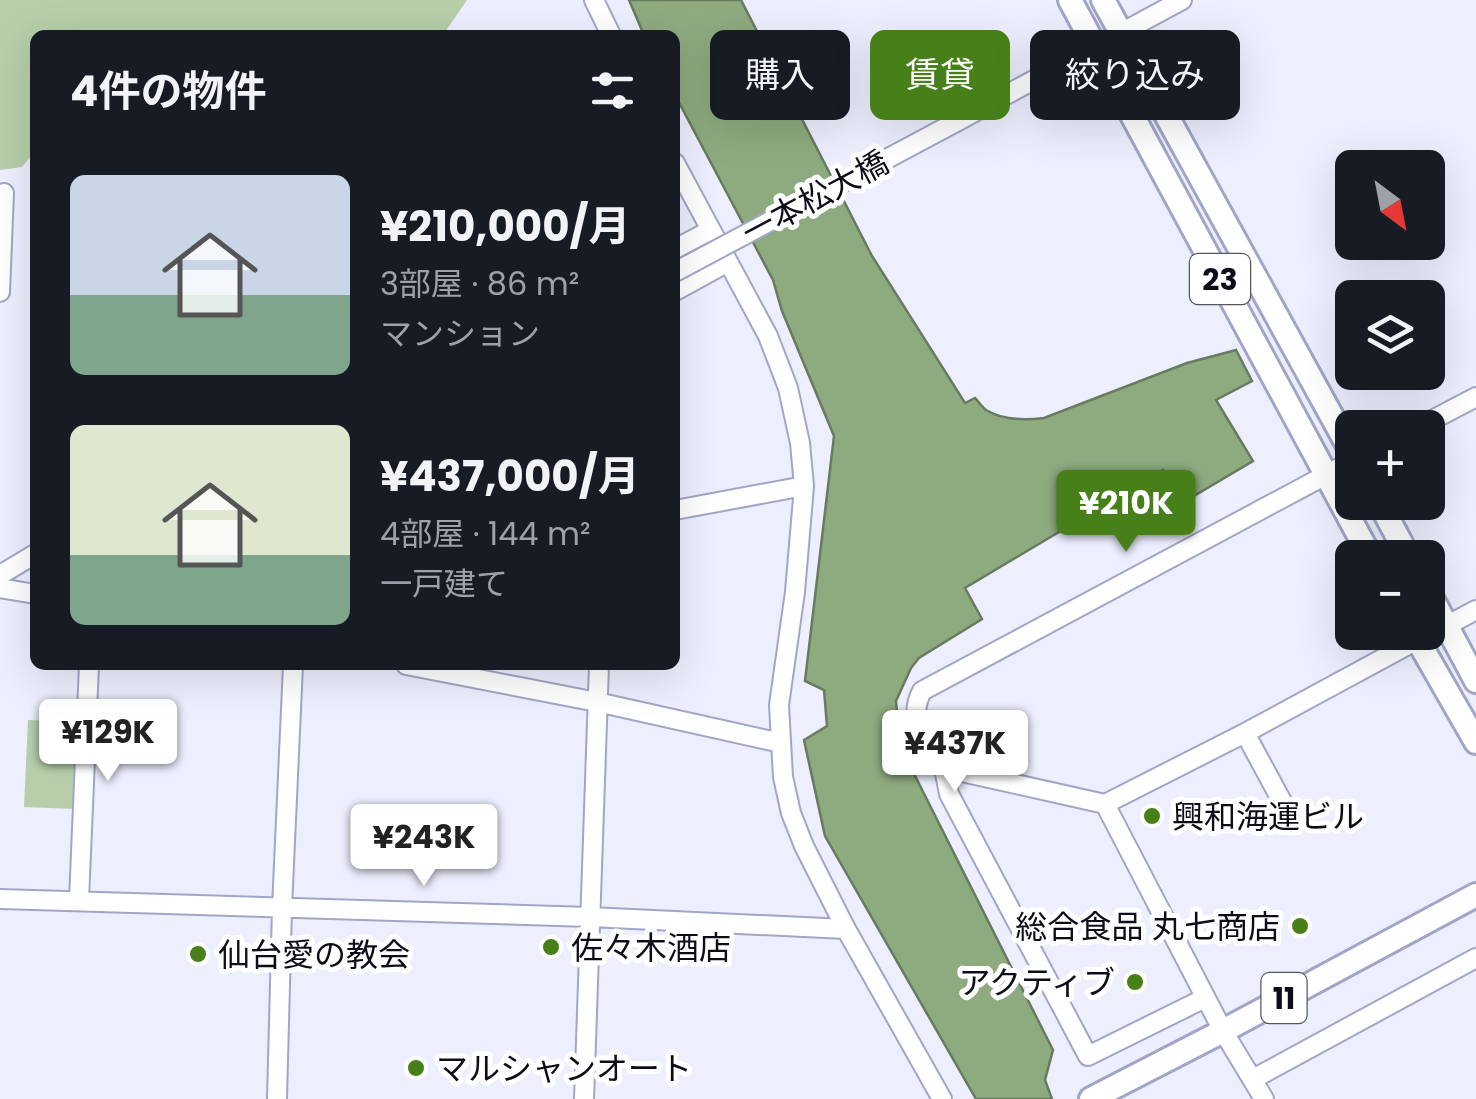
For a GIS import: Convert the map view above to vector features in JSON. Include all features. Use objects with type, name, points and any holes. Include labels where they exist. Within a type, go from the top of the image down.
[{"type":"main road","name":"23","points":[[1070,0],[1087,30]]},
{"type":"main road","name":"23","points":[[1104,0],[1120,30]]},
{"type":"main road","name":"23","points":[[1136,120],[1361,540]]},
{"type":"main road","name":"23","points":[[1169,120],[1335,426]]},
{"type":"main road","points":[[1446,626],[1476,681]]},
{"type":"main road","points":[[1423,650],[1476,742]]},
{"type":"main road","name":"11","points":[[1091,1099],[1476,895]]},
{"type":"street","points":[[594,0],[608,30]]},
{"type":"street","name":"一本松大橋","points":[[1125,30],[1182,0]]},
{"type":"street","name":"一本松大橋","points":[[680,269],[1030,82]]},
{"type":"street","points":[[680,171],[768,336],[788,388],[800,443],[804,486],[795,592],[779,705],[783,777],[791,813],[846,929],[942,1099]]},
{"type":"street","points":[[0,292],[4,193]]},
{"type":"street","points":[[680,247],[711,230]]},
{"type":"street","points":[[680,287],[728,262]]},
{"type":"street","points":[[1445,413],[1476,397]]},
{"type":"street","points":[[1335,469],[922,691],[915,718],[944,768],[1105,804],[1245,733],[1390,650]]},
{"type":"street","points":[[680,509],[804,486]]},
{"type":"street","points":[[0,576],[30,557]]},
{"type":"street","points":[[0,588],[30,593]]},
{"type":"street","points":[[1446,626],[1476,610]]},
{"type":"street","points":[[79,900],[90,670]]},
{"type":"street","points":[[277,1099],[293,670]]},
{"type":"street","points":[[432,670],[780,743]]},
{"type":"street","points":[[584,1099],[599,670]]},
{"type":"street","points":[[1245,733],[1285,807]]},
{"type":"street","points":[[944,768],[949,794],[1088,1056],[1205,998]]},
{"type":"street","points":[[1105,804],[1235,1054],[1264,1099]]},
{"type":"street","points":[[0,899],[846,929]]},
{"type":"street","points":[[1253,1079],[1476,958]]},
{"type":"shaded area","points":[[0,0],[467,0],[446,30],[30,30],[30,157],[22,167],[0,170]]},
{"type":"shaded area","points":[[629,0],[741,0],[756,30],[710,30],[710,120],[802,120],[872,256],[965,403],[975,398],[999,416],[1044,418],[1187,363],[1236,350],[1252,381],[1216,400],[1253,461],[1182,503],[1163,470],[965,588],[982,619],[919,658],[896,701],[900,746],[1053,1050],[1045,1080],[1052,1099],[976,1099],[825,836],[804,740],[827,726],[824,690],[805,681],[834,436],[773,280],[680,104],[680,30],[642,30]]},
{"type":"shaded area","points":[[28,720],[80,722],[76,809],[24,807]]},
{"type":"place","name":"興和海運ビル","points":[[1152,816]]},
{"type":"place","name":"総合食品 丸七商店","points":[[1300,926]]},
{"type":"place","name":"佐々木酒店","points":[[551,947]]},
{"type":"place","name":"仙台愛の教会","points":[[198,954]]},
{"type":"place","name":"アクティブ","points":[[1135,982]]},
{"type":"place","name":"マルシャンオート","points":[[416,1068]]}]
